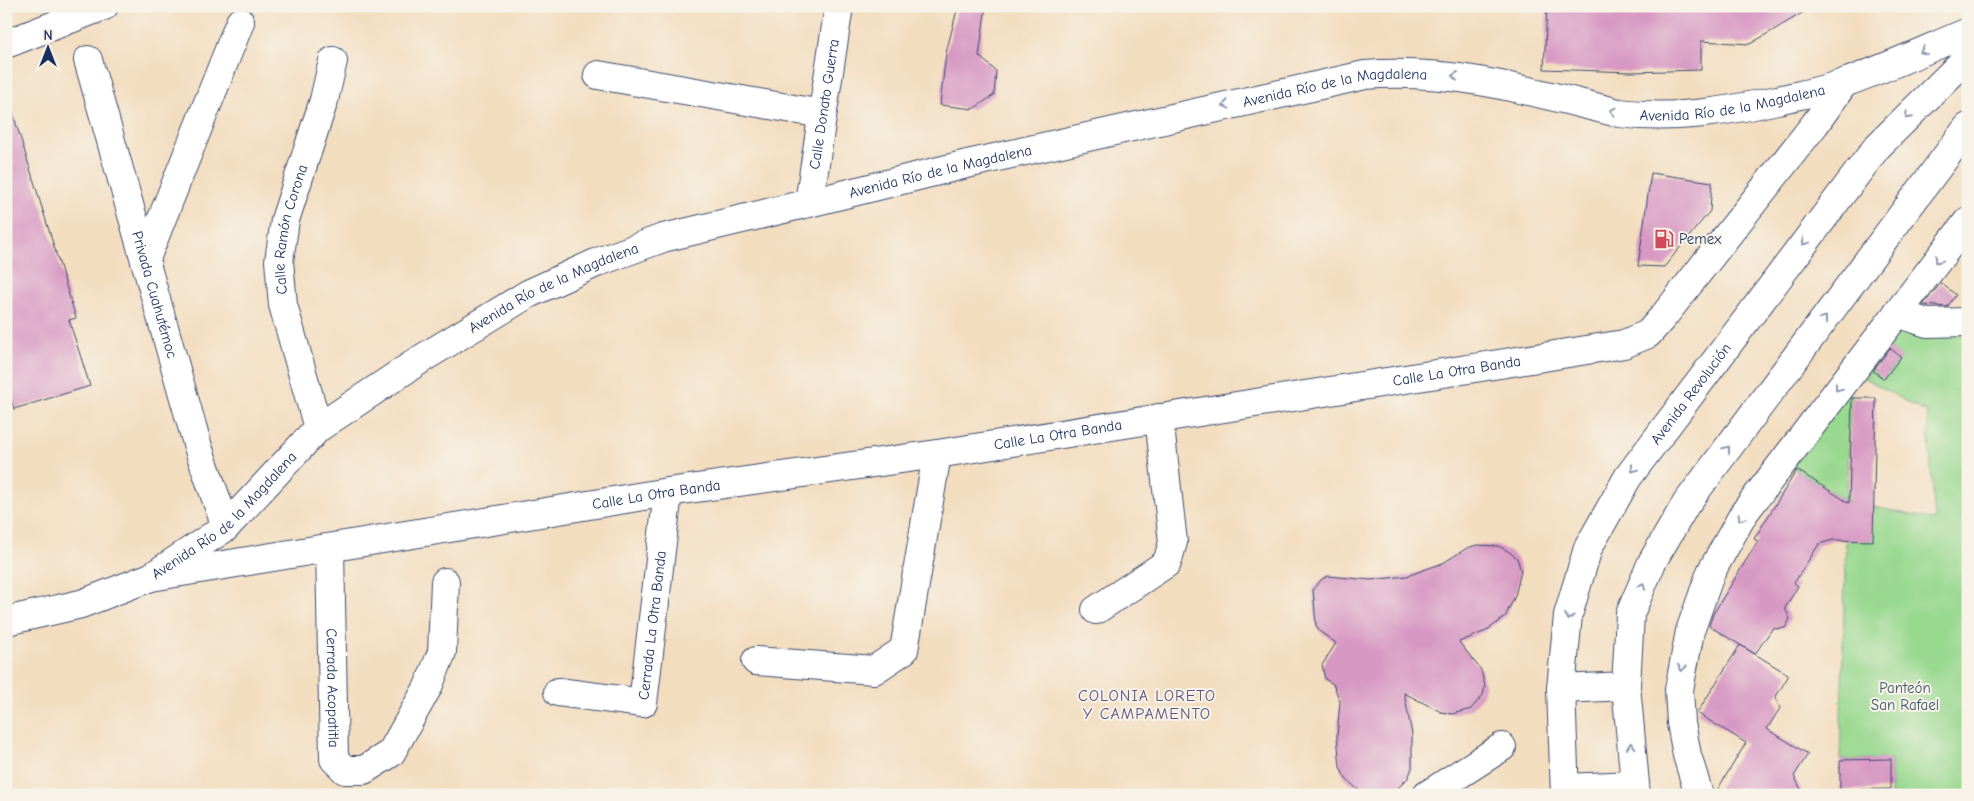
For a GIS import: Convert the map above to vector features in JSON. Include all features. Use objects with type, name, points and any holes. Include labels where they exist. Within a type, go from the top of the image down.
[{"type":"street","points":[[6,44],[104,6]]},
{"type":"street","name":"Calle Donato Guerra","points":[[809,203],[839,6]]},
{"type":"street","points":[[145,261],[240,22]]},
{"type":"street","name":"Avenida Río de la Magdalena","points":[[6,621],[82,604],[152,577],[226,527],[318,428],[426,356],[528,294],[598,262],[663,238],[967,164],[1364,75],[1416,73],[1468,77],[1619,113],[1643,116],[1673,116],[1733,110],[1844,83],[1968,32]]},
{"type":"street","name":"Avenida Revolución","points":[[1565,792],[1561,689],[1568,615],[1588,548],[1628,477],[1877,147],[1968,58]]},
{"type":"street","name":"Privada Cuahutémoc","points":[[88,60],[198,447],[226,527]]},
{"type":"street","name":"Calle Ramón Corona","points":[[318,428],[283,304],[278,262],[285,220],[324,100],[333,61]]},
{"type":"street","points":[[598,75],[822,114]]},
{"type":"street","name":"Calle La Otra Banda","points":[[152,577],[668,492],[937,454],[1624,344],[1648,334],[1663,317],[1815,124],[1844,83]]},
{"type":"street","points":[[1565,792],[1636,790],[1626,686],[1630,614],[1652,562],[1686,504],[1968,127]]},
{"type":"street","points":[[1699,795],[1687,755],[1679,690],[1690,632],[1711,572],[1744,513],[1968,221]]},
{"type":"street","points":[[1897,314],[1927,323],[1968,322]]},
{"type":"street","points":[[1096,610],[1168,563],[1173,542],[1159,418]]},
{"type":"street","points":[[756,661],[874,670],[904,650],[937,454]]},
{"type":"street","name":"Cerrada La Otra Banda","points":[[558,692],[643,703],[668,492]]},
{"type":"street","name":"Cerrada Acopatitla","points":[[330,548],[334,758],[345,770],[364,770],[391,753],[428,687],[442,652],[445,582]]},
{"type":"street","points":[[1561,689],[1626,686]]},
{"type":"street","points":[[1427,795],[1502,747]]},
{"type":"green space","name":"Panteón San Rafael","points":[[1898,323],[1962,329],[1968,338],[1968,795],[1891,795],[1891,759],[1840,760],[1847,501],[1935,520],[1927,413],[1859,375],[1866,365],[1884,379],[1901,357],[1883,343]]},
{"type":"green space","points":[[1851,385],[1847,501],[1790,466]]},
{"type":"building","points":[[958,6],[986,6],[979,56],[996,71],[994,95],[973,109],[940,105],[946,53]]},
{"type":"building","points":[[1547,6],[1814,6],[1750,44],[1701,41],[1701,70],[1631,72],[1544,69]]},
{"type":"building","points":[[11,107],[76,318],[69,320],[90,386],[14,409],[6,385],[6,108]]},
{"type":"building","name":"Pemex","points":[[1651,173],[1712,182],[1710,211],[1664,267],[1638,266]]},
{"type":"building","points":[[1941,283],[1956,295],[1947,307],[1923,305]]},
{"type":"building","points":[[1890,348],[1901,357],[1884,379],[1873,371]]},
{"type":"building","points":[[1852,398],[1876,398],[1873,541],[1833,540],[1819,544],[1794,583],[1798,586],[1785,608],[1790,619],[1785,628],[1772,629],[1755,654],[1709,626],[1713,614],[1758,541],[1754,539],[1797,470],[1849,503]]},
{"type":"building","points":[[1477,545],[1498,546],[1508,551],[1517,558],[1521,571],[1515,596],[1505,617],[1486,631],[1459,642],[1481,670],[1485,686],[1483,695],[1471,709],[1452,714],[1441,712],[1404,693],[1412,734],[1412,768],[1408,778],[1394,792],[1385,795],[1362,793],[1345,778],[1340,767],[1337,736],[1340,701],[1333,684],[1325,679],[1322,665],[1336,643],[1319,631],[1316,625],[1313,589],[1322,579],[1328,576],[1371,580],[1407,576],[1443,563],[1467,548]]},
{"type":"building","points":[[1740,645],[1789,675],[1775,698],[1780,708],[1767,729],[1808,754],[1794,776],[1804,795],[1714,795],[1746,743],[1697,713]]},
{"type":"building","points":[[1891,759],[1891,789],[1840,790],[1840,760]]},
{"type":"place","name":"Pemex","points":[[1664,239]]},
{"type":"district","name":"COLONIA LORETO Y CAMPAMENTO","points":[[1147,705]]}]
